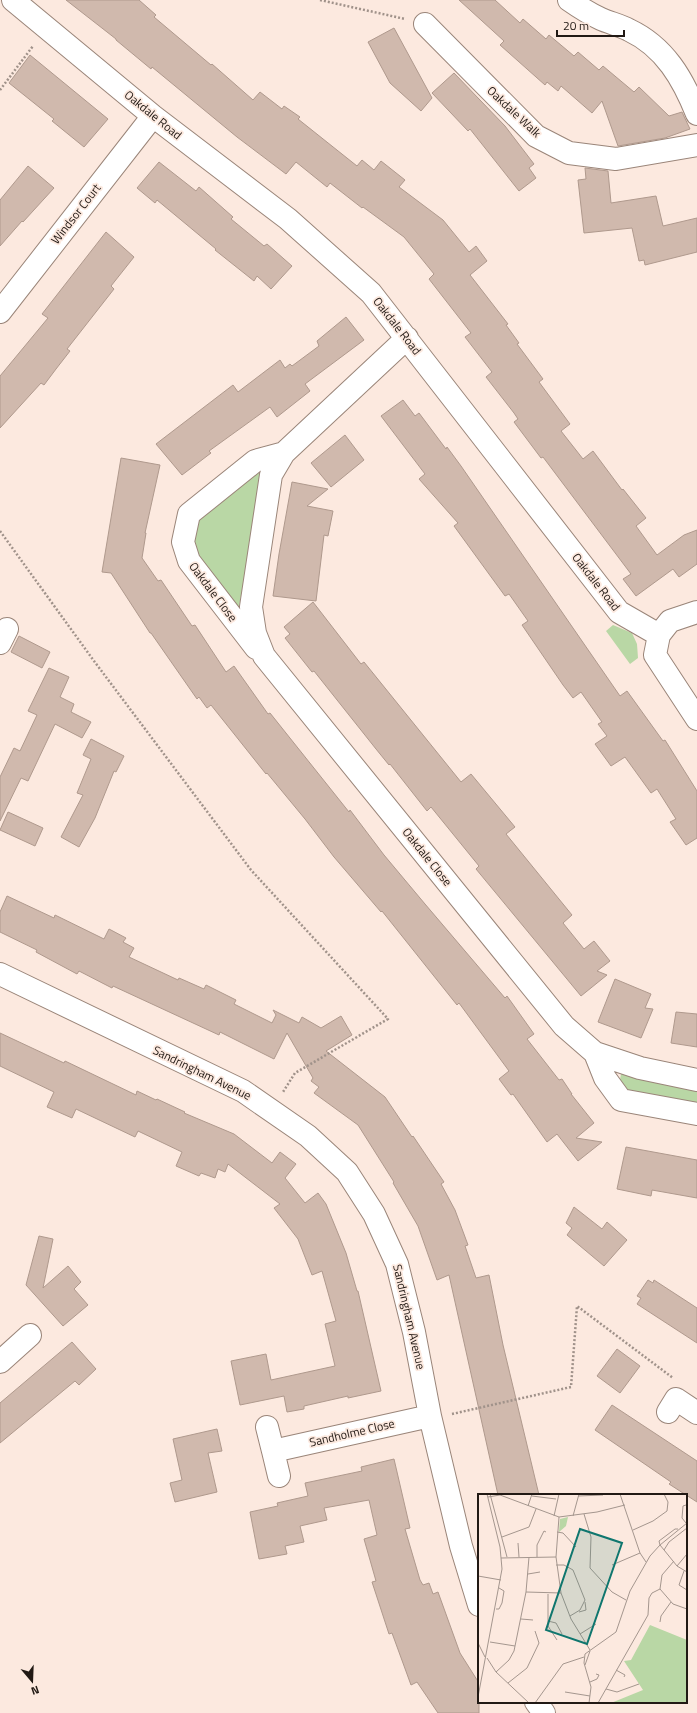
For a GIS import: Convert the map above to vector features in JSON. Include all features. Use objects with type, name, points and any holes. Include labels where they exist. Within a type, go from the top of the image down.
[{"type":"street","points":[[569,0],[600,18],[630,30],[657,48],[675,68],[689,94],[697,114]]},
{"type":"street","name":"Oakdale Road","points":[[23,3],[47,28],[153,116],[288,219],[371,293],[619,612],[659,635]]},
{"type":"street","name":"Oakdale Walk","points":[[425,24],[536,136],[569,153],[616,159],[697,145]]},
{"type":"street","name":"Windsor Court","points":[[0,312],[153,116]]},
{"type":"street","name":"Oakdale Close","points":[[264,656],[255,633],[251,607],[272,475],[284,453],[407,338]]},
{"type":"street","name":"Oakdale Close","points":[[284,453],[255,461],[189,514],[183,542],[189,562],[249,639],[564,1026],[595,1054],[640,1068],[697,1080]]},
{"type":"street","points":[[697,612],[670,621],[659,635],[655,655],[697,719]]},
{"type":"street","name":"Sandringham Avenue","points":[[0,974],[243,1090],[308,1136],[347,1172],[374,1214],[397,1264],[414,1332],[431,1417],[461,1546],[478,1602]]},
{"type":"street","name":"Oakdale Close","points":[[595,1054],[605,1078],[621,1100],[697,1114]]},
{"type":"street","points":[[0,1362],[30,1335]]},
{"type":"street","points":[[675,1398],[697,1413]]},
{"type":"street","name":"Sandholme Close","points":[[273,1451],[431,1417]]},
{"type":"street","points":[[267,1427],[279,1476]]},
{"type":"street","points":[[537,1703],[544,1713]]},
{"type":"path","points":[[320,0],[425,24]]},
{"type":"path","points":[[0,90],[47,28]]},
{"type":"path","points":[[0,531],[94,661],[251,870],[388,1019],[295,1073],[283,1093],[275,1112]]},
{"type":"path","points":[[431,1417],[572,1387],[577,1306],[675,1398]]},
{"type":"green space","points":[[259,467],[265,474],[237,610],[192,552],[198,515]]},
{"type":"green space","points":[[613,625],[632,633],[637,644],[638,658],[630,664],[606,631]]},
{"type":"green space","points":[[625,1072],[697,1089],[697,1106],[628,1094],[620,1080],[621,1074]]},
{"type":"building","points":[[66,0],[139,0],[156,15],[154,17],[211,65],[212,64],[253,100],[260,92],[282,109],[284,106],[300,117],[298,119],[357,166],[362,160],[374,170],[381,161],[405,180],[399,187],[443,220],[469,252],[476,246],[487,261],[470,275],[508,324],[506,325],[519,343],[517,344],[543,379],[539,382],[570,424],[561,431],[583,459],[593,451],[622,490],[623,489],[646,518],[636,526],[657,555],[684,535],[697,530],[697,564],[679,577],[673,569],[636,596],[623,579],[631,574],[543,457],[541,458],[514,422],[518,419],[486,377],[492,372],[465,337],[471,333],[429,279],[434,274],[404,237],[363,207],[362,208],[330,183],[327,187],[296,162],[286,174],[237,137],[152,67],[151,69],[116,39]]},
{"type":"building","points":[[459,0],[495,0],[520,23],[523,19],[546,39],[549,35],[574,56],[578,52],[599,70],[603,66],[634,92],[639,87],[669,116],[682,112],[690,129],[665,138],[618,146],[602,101],[592,113],[561,86],[558,91],[547,82],[545,85],[500,45],[504,41]]},
{"type":"building","points":[[394,28],[432,98],[421,111],[390,83],[368,42]]},
{"type":"building","points":[[30,55],[108,119],[84,147],[52,121],[54,119],[9,83]]},
{"type":"building","points":[[454,73],[505,126],[534,164],[529,168],[536,178],[519,191],[470,129],[468,131],[432,93]]},
{"type":"building","points":[[159,162],[196,191],[199,187],[233,217],[231,219],[264,246],[267,244],[292,266],[271,289],[257,276],[254,281],[215,250],[216,249],[157,200],[155,203],[137,188]]},
{"type":"building","points":[[28,166],[54,188],[0,246],[0,200]]},
{"type":"building","points":[[585,168],[608,171],[611,203],[656,196],[663,226],[697,218],[697,252],[645,265],[644,260],[639,261],[632,228],[584,233],[578,180],[586,179]]},
{"type":"building","points":[[106,232],[134,257],[111,286],[114,289],[67,349],[70,351],[44,385],[41,383],[0,428],[0,376],[48,318],[42,314]]},
{"type":"building","points":[[346,317],[364,340],[305,384],[310,391],[277,417],[270,407],[209,451],[211,453],[182,475],[156,444],[233,385],[238,392],[280,360],[285,368],[290,364],[292,366],[319,346],[317,341]]},
{"type":"building","points":[[403,400],[415,416],[419,413],[461,466],[620,696],[627,691],[663,741],[665,740],[697,791],[697,838],[686,845],[670,822],[676,819],[657,789],[651,793],[625,757],[611,766],[595,744],[607,736],[598,724],[602,722],[581,692],[573,698],[563,685],[522,625],[528,621],[509,594],[505,596],[454,526],[458,523],[419,479],[425,474],[381,416]]},
{"type":"building","points":[[345,435],[364,460],[331,487],[311,463]]},
{"type":"building","points":[[121,458],[160,465],[145,533],[142,558],[158,581],[161,580],[192,626],[195,625],[226,672],[234,666],[268,714],[270,713],[349,812],[350,810],[384,855],[505,998],[507,996],[534,1034],[527,1039],[559,1080],[562,1079],[571,1094],[594,1123],[576,1138],[602,1142],[578,1161],[557,1134],[547,1142],[513,1094],[511,1095],[499,1079],[509,1071],[459,1003],[457,1005],[382,911],[381,912],[334,857],[305,819],[267,773],[266,774],[211,705],[207,708],[199,697],[197,699],[150,633],[111,573],[102,572]]},
{"type":"building","points":[[292,482],[328,489],[307,506],[333,511],[328,536],[324,535],[316,601],[273,596]]},
{"type":"building","points":[[313,602],[361,664],[364,662],[461,782],[471,774],[515,827],[506,834],[572,915],[563,923],[584,949],[594,941],[610,961],[597,971],[607,975],[581,996],[476,869],[479,866],[431,807],[427,811],[314,671],[312,672],[285,638],[290,634],[284,627]]},
{"type":"building","points":[[19,636],[50,652],[42,668],[11,652]]},
{"type":"building","points":[[49,668],[69,677],[60,697],[74,704],[71,712],[91,722],[82,738],[55,724],[28,781],[21,778],[0,821],[0,777],[14,748],[20,751],[37,715],[28,711]]},
{"type":"building","points":[[91,739],[124,756],[116,772],[114,771],[95,818],[79,847],[61,837],[83,795],[77,793],[91,759],[83,755]]},
{"type":"building","points":[[8,812],[43,828],[35,846],[0,830]]},
{"type":"building","points":[[7,896],[54,918],[55,915],[104,939],[109,929],[126,938],[123,942],[134,948],[129,957],[178,980],[179,978],[204,989],[206,985],[236,1000],[234,1004],[272,1023],[276,1015],[273,1010],[299,1023],[302,1017],[321,1028],[341,1016],[352,1035],[326,1051],[385,1097],[444,1182],[441,1184],[455,1210],[468,1245],[465,1246],[476,1278],[489,1275],[503,1345],[539,1494],[498,1494],[449,1275],[437,1280],[418,1226],[393,1183],[394,1182],[358,1125],[314,1093],[319,1087],[311,1081],[313,1078],[287,1033],[274,1059],[220,1032],[219,1035],[113,986],[112,988],[79,971],[77,974],[36,952],[37,950],[0,932],[0,912]]},
{"type":"building","points":[[615,979],[651,994],[645,1008],[653,1009],[641,1038],[598,1022]]},
{"type":"building","points":[[676,1012],[697,1014],[697,1047],[671,1043]]},
{"type":"building","points":[[0,1033],[64,1063],[65,1061],[136,1095],[137,1091],[234,1134],[272,1163],[280,1152],[296,1164],[285,1178],[305,1203],[318,1193],[326,1204],[346,1253],[358,1291],[381,1391],[348,1398],[348,1396],[304,1406],[304,1409],[287,1412],[284,1396],[240,1405],[231,1361],[266,1354],[271,1380],[335,1366],[325,1324],[336,1321],[322,1271],[312,1275],[298,1239],[274,1208],[280,1204],[228,1164],[225,1172],[218,1169],[215,1178],[201,1173],[199,1176],[176,1166],[182,1152],[138,1131],[135,1137],[76,1109],[72,1118],[47,1107],[54,1092],[0,1066]]},
{"type":"building","points":[[626,1147],[697,1160],[697,1198],[652,1190],[651,1196],[617,1189]]},
{"type":"building","points":[[574,1207],[602,1229],[607,1222],[627,1240],[604,1266],[567,1235],[572,1228],[566,1223]]},
{"type":"building","points":[[39,1236],[53,1239],[43,1288],[68,1266],[81,1282],[74,1289],[88,1305],[63,1326],[26,1285]]},
{"type":"building","points":[[648,1280],[653,1283],[654,1280],[697,1308],[697,1343],[637,1304],[641,1298],[637,1296]]},
{"type":"building","points":[[72,1342],[96,1369],[79,1385],[75,1381],[0,1443],[0,1403]]},
{"type":"building","points":[[617,1349],[640,1366],[620,1393],[597,1376]]},
{"type":"building","points":[[612,1405],[697,1461],[697,1502],[687,1496],[687,1494],[669,1484],[671,1482],[595,1430]]},
{"type":"building","points":[[217,1429],[222,1451],[208,1453],[217,1492],[175,1502],[170,1483],[182,1480],[173,1439]]},
{"type":"building","points":[[394,1459],[410,1528],[405,1529],[420,1580],[423,1585],[429,1583],[433,1594],[438,1592],[460,1653],[478,1681],[479,1713],[438,1713],[417,1682],[411,1685],[392,1633],[389,1634],[372,1582],[376,1581],[364,1539],[377,1535],[369,1500],[324,1508],[327,1520],[300,1526],[304,1542],[285,1546],[287,1554],[259,1559],[250,1512],[278,1506],[277,1503],[308,1496],[305,1483],[362,1471],[361,1467]]}]
